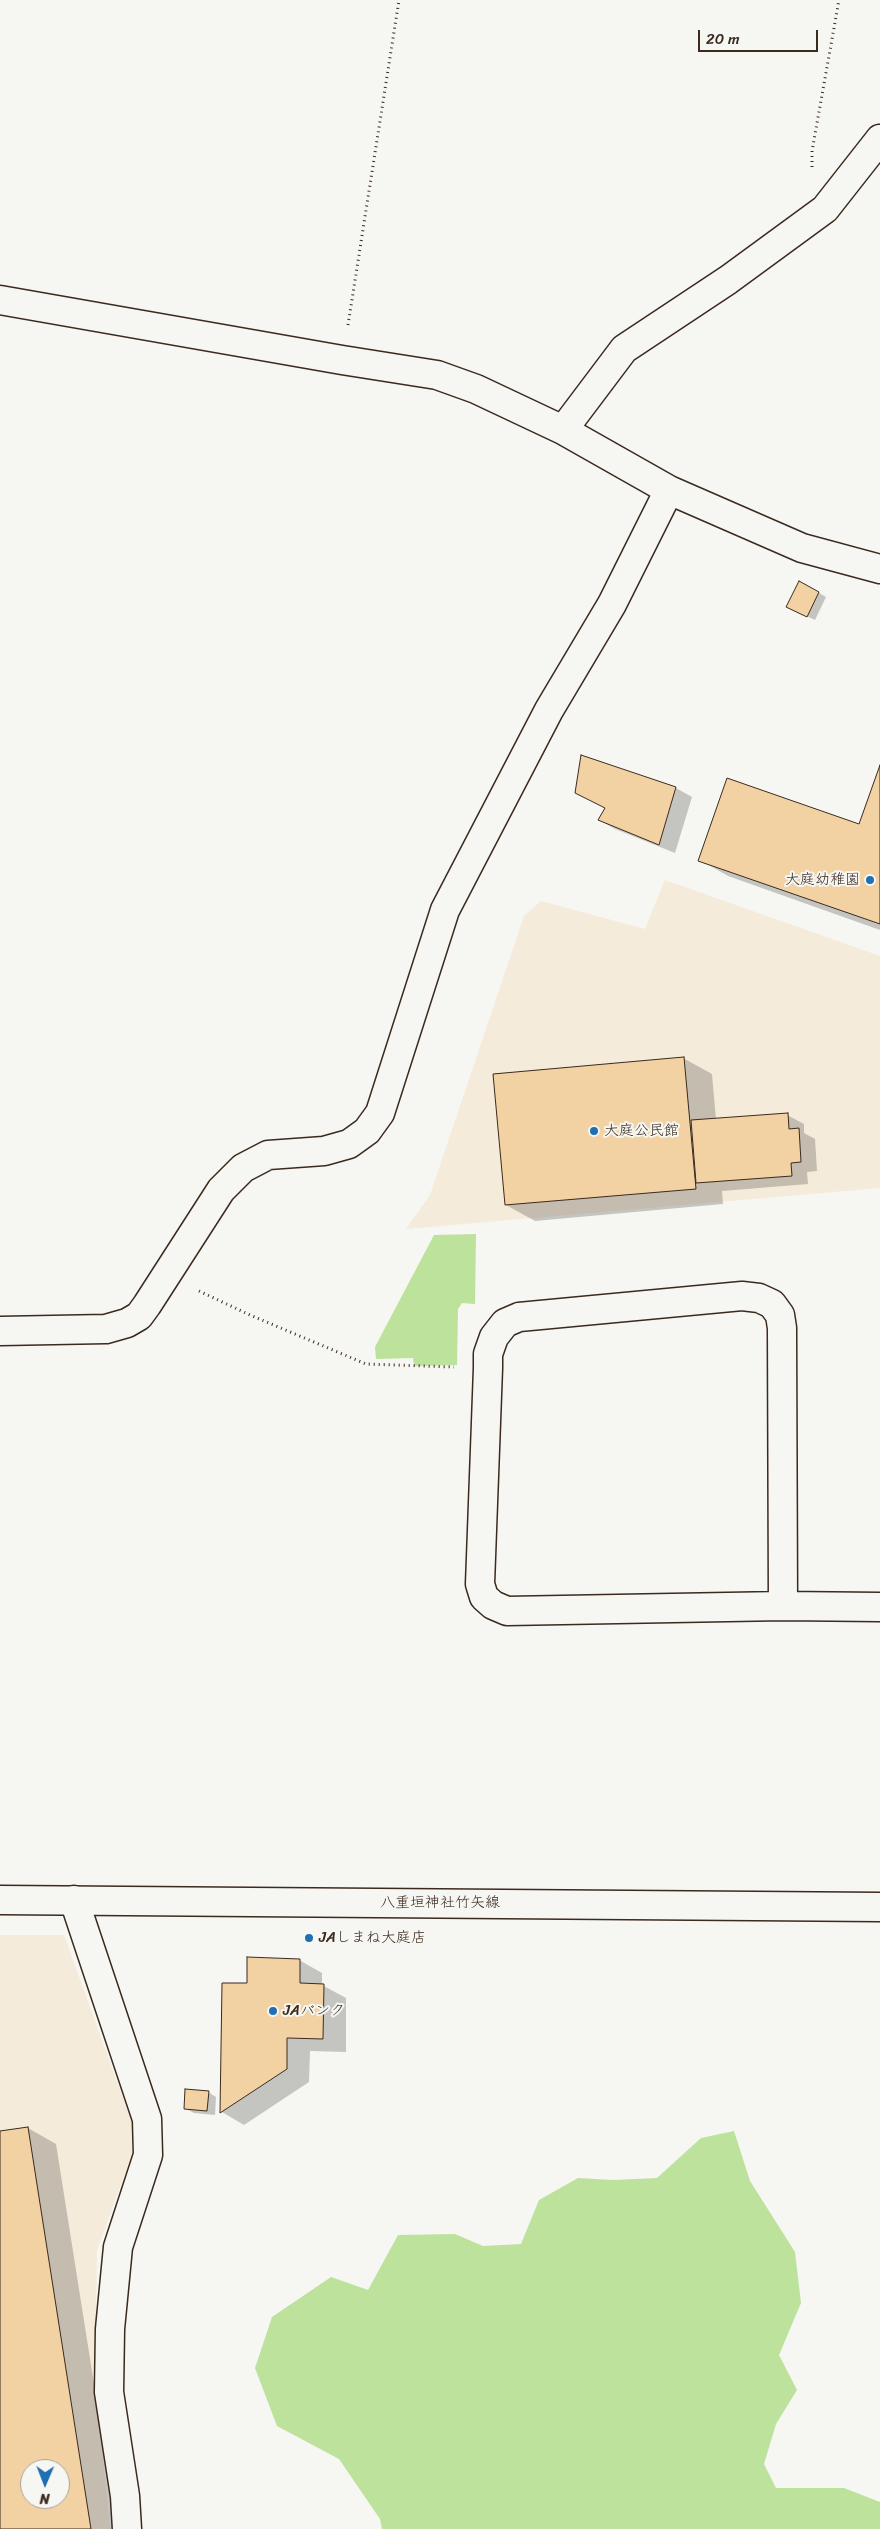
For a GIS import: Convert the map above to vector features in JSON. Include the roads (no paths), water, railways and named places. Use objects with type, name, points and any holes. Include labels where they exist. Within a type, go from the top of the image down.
[{"type":"street","points":[[564,430],[624,349],[728,280],[825,209],[880,139]]},
{"type":"street","points":[[0,300],[436,375],[476,389],[564,430],[669,490],[802,548],[880,569]]},
{"type":"street","points":[[0,1331],[106,1329],[128,1323],[138,1316],[147,1305],[167,1270],[220,1190],[243,1168],[268,1155],[324,1151],[349,1144],[367,1131],[380,1113],[445,910],[549,710],[612,604],[669,490]]},
{"type":"street","points":[[783,1606],[782,1328],[780,1315],[772,1304],[759,1298],[742,1296],[519,1317],[505,1323],[494,1337],[488,1354],[480,1584],[484,1597],[493,1605],[507,1611],[783,1606],[880,1607]]},
{"type":"street","name":"八重垣神社竹矢線","points":[[0,1900],[880,1907]]},
{"type":"street","points":[[74,1900],[148,2120],[148,2155],[118,2246],[110,2329],[109,2392],[125,2496],[127,2529]]},
{"type":"place","name":"大庭幼稚園","points":[[870,880]]},
{"type":"place","name":"大庭公民館","points":[[594,1131]]},
{"type":"place","name":"JAしまね大庭店","points":[[309,1938]]},
{"type":"place","name":"JAバンク","points":[[273,2011]]}]
